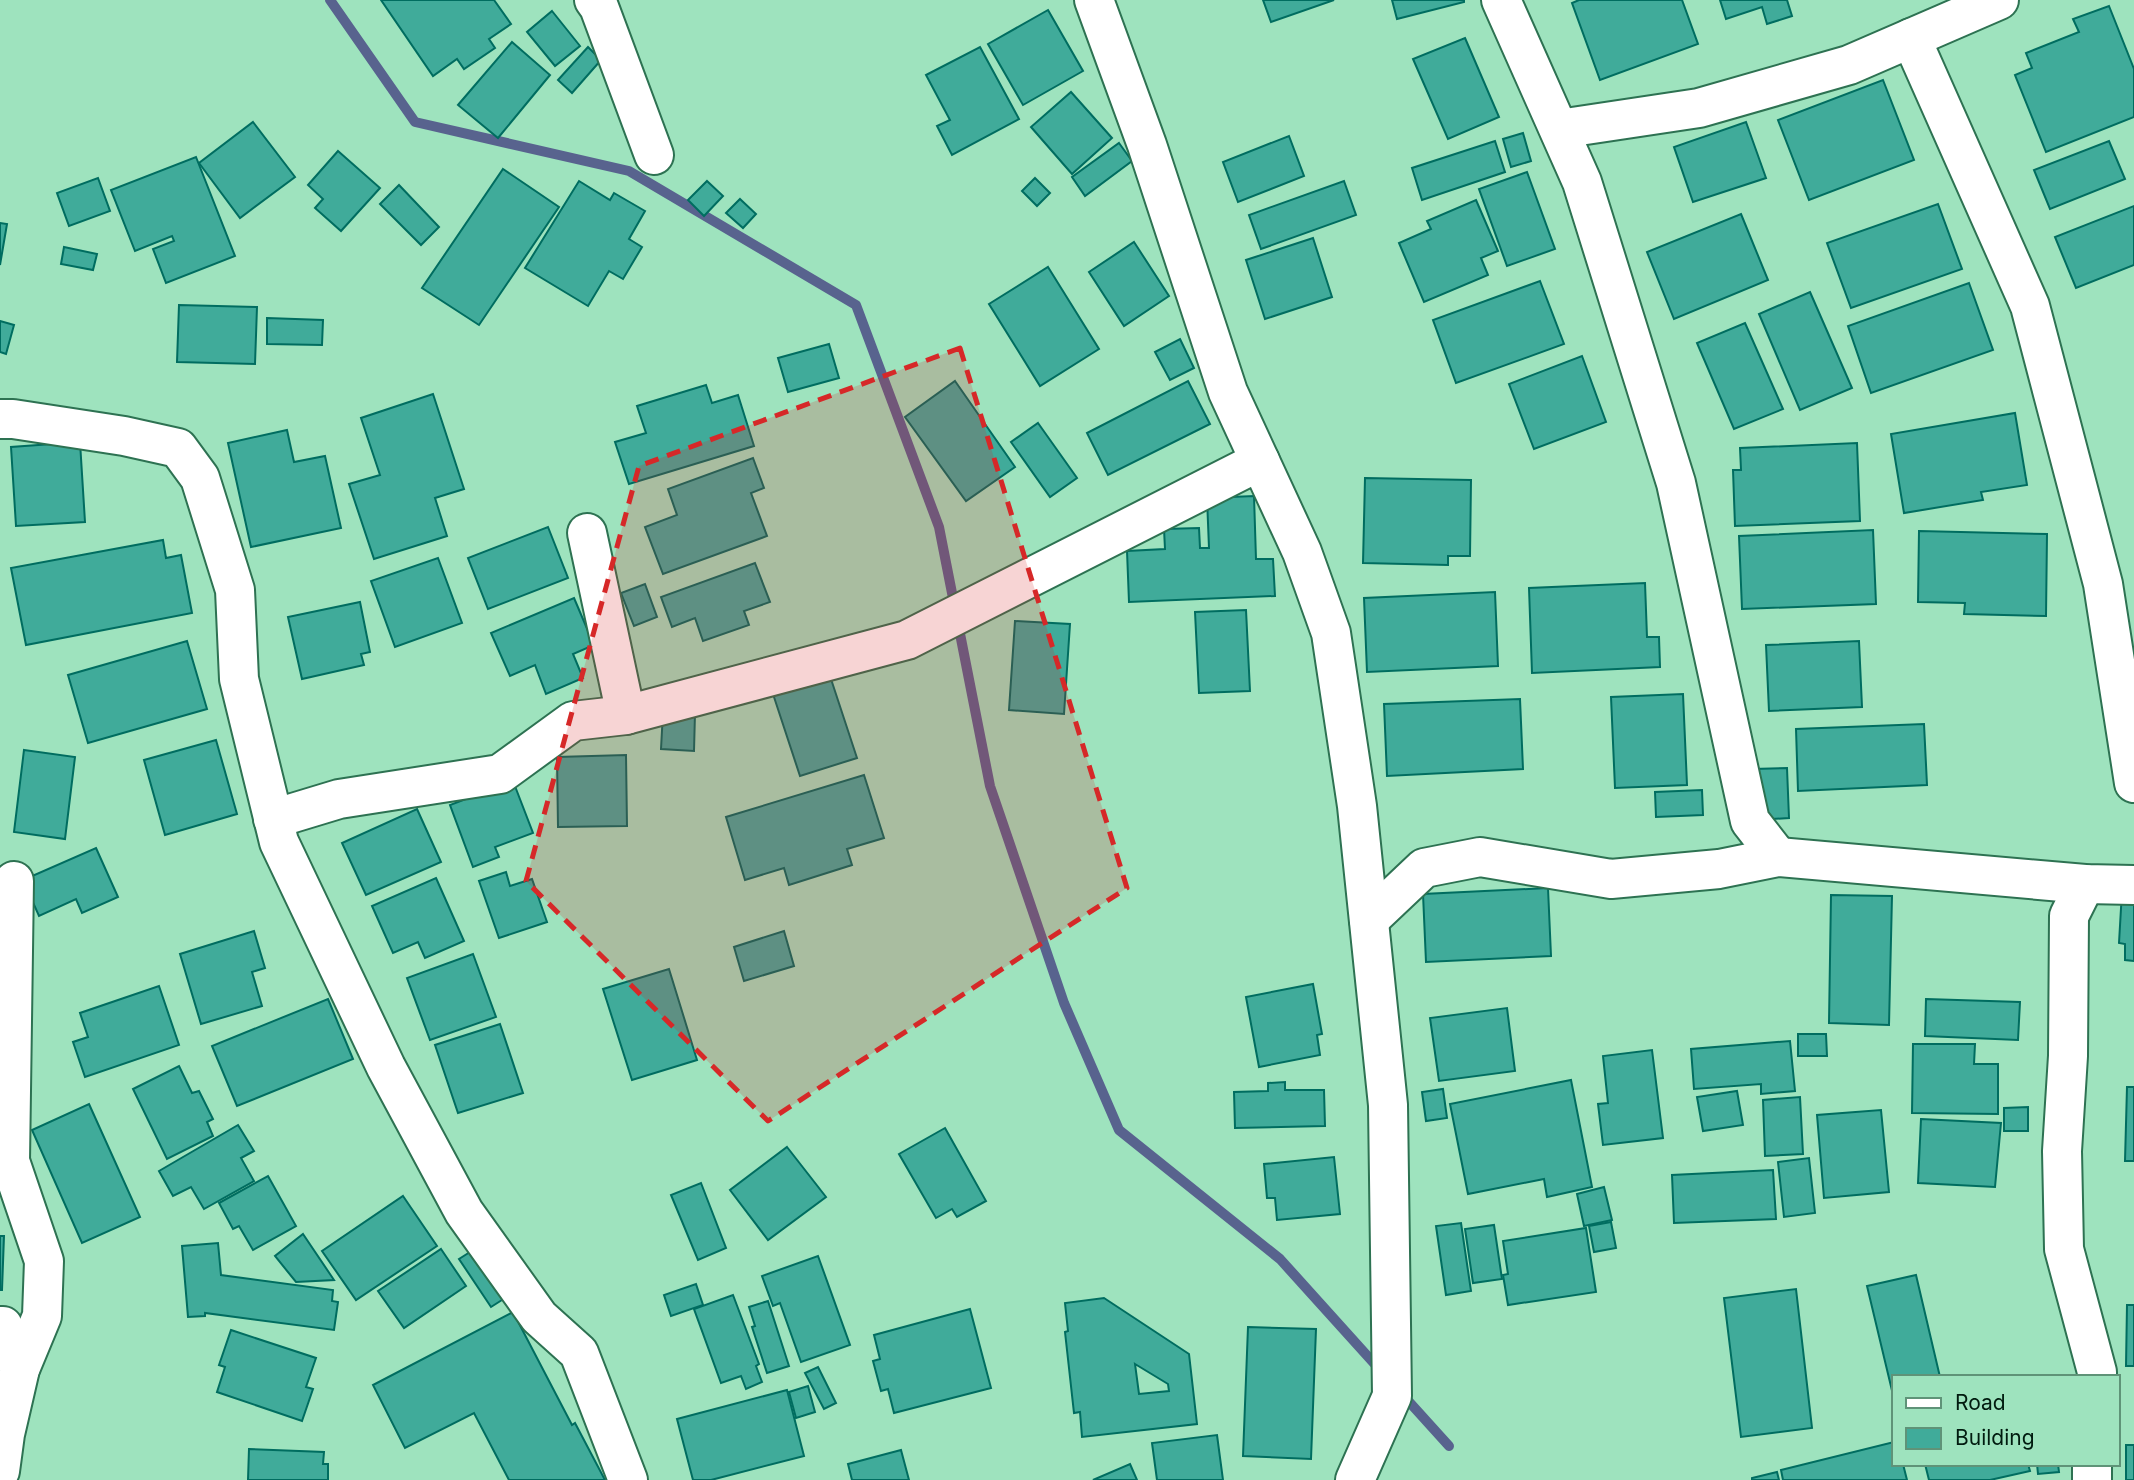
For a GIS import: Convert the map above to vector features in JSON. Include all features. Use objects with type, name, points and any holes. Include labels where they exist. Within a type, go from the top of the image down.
[{"type":"street","points":[[594,0],[599,7],[654,156]]},
{"type":"street","points":[[1094,0],[1147,145],[1228,392],[1302,552],[1331,633],[1357,806],[1388,1105],[1392,1396],[1355,1480]]},
{"type":"street","points":[[1501,0],[1582,182],[1676,484],[1750,821],[1778,857]]},
{"type":"street","points":[[1559,129],[1699,108],[1849,65],[1999,0]]},
{"type":"street","points":[[1911,38],[2030,306],[2103,584],[2134,783]]},
{"type":"street","points":[[0,419],[124,436],[178,448],[201,478],[234,590],[239,679],[279,842],[386,1067],[464,1212],[539,1317],[579,1353],[628,1480]]},
{"type":"street","points":[[273,818],[340,799],[500,774],[573,721],[626,715],[907,640],[1260,461]]},
{"type":"street","points":[[587,533],[626,715]]},
{"type":"street","points":[[1369,920],[1424,868],[1480,857],[1611,879],[1719,869],[1778,857],[2085,884],[2134,885]]},
{"type":"street","points":[[0,1471],[5,1434],[20,1368],[42,1316],[44,1261],[10,1161],[14,881]]},
{"type":"street","points":[[2085,884],[2069,916],[2068,1056],[2062,1151],[2064,1249],[2096,1375]]},
{"type":"street","points":[[0,1326],[4,1326],[20,1368]]},
{"type":"highlighted area","points":[[960,348],[1127,888],[768,1121],[526,881],[639,466]]},
{"type":"building","points":[[381,0],[494,0],[511,24],[489,39],[495,48],[464,69],[457,59],[433,76]]},
{"type":"building","points":[[1263,0],[1334,0],[1271,22]]},
{"type":"building","points":[[1392,0],[1464,0],[1464,2],[1397,19]]},
{"type":"building","points":[[1579,0],[1682,0],[1698,44],[1600,80],[1572,3]]},
{"type":"building","points":[[1720,0],[1787,0],[1792,16],[1767,24],[1762,7],[1726,19]]},
{"type":"building","points":[[2109,6],[2134,69],[2134,117],[2046,152],[2015,75],[2032,68],[2026,53],[2079,32],[2073,19]]},
{"type":"building","points":[[1048,10],[1083,71],[1023,105],[988,44]]},
{"type":"building","points":[[552,11],[580,46],[555,66],[527,32]]},
{"type":"building","points":[[1465,38],[1499,117],[1448,139],[1413,59]]},
{"type":"building","points":[[512,42],[550,75],[498,138],[458,105]]},
{"type":"building","points":[[588,47],[601,60],[572,93],[558,80]]},
{"type":"building","points":[[980,47],[1019,119],[952,155],[937,126],[950,120],[926,75]]},
{"type":"building","points":[[1883,80],[1914,160],[1809,200],[1778,120]]},
{"type":"building","points":[[1071,92],[1112,138],[1072,174],[1031,127]]},
{"type":"building","points":[[253,122],[295,177],[240,218],[199,163]]},
{"type":"building","points":[[1746,122],[1766,178],[1693,202],[1674,147]]},
{"type":"building","points":[[1523,133],[1531,161],[1511,167],[1503,139]]},
{"type":"building","points":[[1289,136],[1304,176],[1238,202],[1223,162]]},
{"type":"building","points":[[1495,141],[1505,172],[1422,200],[1412,168]]},
{"type":"building","points":[[2109,141],[2125,179],[2050,209],[2034,170]]},
{"type":"building","points":[[1119,143],[1132,161],[1085,196],[1072,177]]},
{"type":"building","points":[[338,151],[380,188],[341,231],[315,208],[323,199],[308,185]]},
{"type":"building","points":[[196,157],[235,256],[166,283],[153,249],[174,241],[172,236],[135,251],[111,190]]},
{"type":"building","points":[[503,169],[559,207],[479,325],[422,288]]},
{"type":"building","points":[[1527,172],[1555,249],[1507,266],[1479,189]]},
{"type":"building","points":[[98,178],[110,211],[69,226],[57,193]]},
{"type":"building","points":[[1035,178],[1050,193],[1037,206],[1022,191]]},
{"type":"building","points":[[579,181],[610,200],[614,193],[645,211],[629,239],[642,247],[623,279],[609,271],[588,306],[525,268]]},
{"type":"building","points":[[707,181],[723,196],[704,216],[688,200]]},
{"type":"building","points":[[1344,181],[1356,215],[1261,249],[1249,215]]},
{"type":"building","points":[[399,185],[439,227],[421,245],[380,204]]},
{"type":"building","points":[[740,199],[756,214],[743,228],[726,213]]},
{"type":"building","points":[[1476,200],[1498,251],[1481,258],[1488,275],[1424,302],[1399,243],[1431,229],[1427,221]]},
{"type":"building","points":[[1938,204],[1962,269],[1851,308],[1827,243]]},
{"type":"building","points":[[2134,206],[2134,265],[2076,288],[2055,237]]},
{"type":"building","points":[[1741,214],[1768,280],[1674,319],[1647,252]]},
{"type":"building","points":[[0,223],[7,224],[0,265]]},
{"type":"building","points":[[1313,238],[1332,297],[1265,319],[1246,260]]},
{"type":"building","points":[[1134,242],[1169,296],[1124,326],[1089,272]]},
{"type":"building","points":[[64,247],[97,254],[93,270],[61,264]]},
{"type":"building","points":[[1048,267],[1099,349],[1040,386],[989,304]]},
{"type":"building","points":[[1540,281],[1564,344],[1456,383],[1433,320]]},
{"type":"building","points":[[1969,283],[1993,350],[1871,393],[1848,326]]},
{"type":"building","points":[[1810,292],[1852,388],[1800,410],[1759,314]]},
{"type":"building","points":[[179,305],[257,307],[255,364],[177,362]]},
{"type":"building","points":[[267,318],[323,320],[322,345],[267,344]]},
{"type":"building","points":[[0,321],[14,325],[6,354],[0,352]]},
{"type":"building","points":[[1745,323],[1783,409],[1734,429],[1697,343]]},
{"type":"building","points":[[1180,339],[1194,368],[1170,380],[1155,352]]},
{"type":"building","points":[[829,344],[839,378],[788,392],[778,358]]},
{"type":"building","points":[[1582,356],[1606,422],[1534,449],[1509,384]]},
{"type":"building","points":[[955,381],[1015,467],[966,501],[905,417]]},
{"type":"building","points":[[1188,381],[1210,424],[1108,475],[1087,433]]},
{"type":"building","points":[[706,385],[712,403],[738,395],[754,446],[629,484],[615,442],[646,433],[637,406]]},
{"type":"building","points":[[433,394],[464,489],[435,498],[447,536],[374,559],[349,484],[380,475],[361,418]]},
{"type":"building","points":[[2015,413],[2027,485],[1981,492],[1983,500],[1904,513],[1891,434]]},
{"type":"building","points":[[1038,423],[1077,478],[1050,497],[1011,442]]},
{"type":"building","points":[[287,430],[294,462],[325,456],[341,528],[251,547],[228,443]]},
{"type":"building","points":[[80,442],[85,522],[16,526],[11,447]]},
{"type":"building","points":[[1857,443],[1860,521],[1735,526],[1733,470],[1741,470],[1740,448]]},
{"type":"building","points":[[753,458],[764,488],[751,493],[767,536],[663,574],[645,527],[677,515],[668,489]]},
{"type":"building","points":[[1365,478],[1471,480],[1470,556],[1448,556],[1448,565],[1363,563]]},
{"type":"building","points":[[1254,496],[1256,559],[1273,559],[1275,596],[1129,602],[1127,551],[1165,549],[1164,529],[1199,528],[1200,548],[1209,548],[1207,498]]},
{"type":"building","points":[[548,527],[568,578],[488,609],[468,558]]},
{"type":"building","points":[[1873,530],[1876,604],[1742,609],[1739,536]]},
{"type":"building","points":[[1919,531],[2047,534],[2046,616],[1964,614],[1965,603],[1918,602]]},
{"type":"building","points":[[163,540],[166,558],[181,555],[192,613],[26,645],[11,568]]},
{"type":"building","points":[[438,558],[462,623],[395,647],[371,581]]},
{"type":"building","points":[[755,563],[770,602],[744,611],[749,625],[703,641],[695,618],[672,627],[661,597]]},
{"type":"building","points":[[1645,583],[1647,637],[1659,637],[1660,667],[1532,673],[1529,588]]},
{"type":"building","points":[[645,584],[657,617],[634,626],[621,593]]},
{"type":"building","points":[[1495,592],[1498,666],[1367,672],[1364,598]]},
{"type":"building","points":[[574,598],[594,645],[573,654],[583,678],[546,694],[535,665],[510,676],[491,633]]},
{"type":"building","points":[[360,602],[370,652],[361,654],[364,665],[302,679],[288,617]]},
{"type":"building","points":[[1246,610],[1250,691],[1199,693],[1195,612]]},
{"type":"building","points":[[1015,621],[1070,624],[1064,714],[1009,710]]},
{"type":"building","points":[[187,641],[207,709],[88,743],[68,675]]},
{"type":"building","points":[[1859,641],[1862,707],[1769,711],[1766,645]]},
{"type":"building","points":[[830,676],[857,758],[800,776],[773,694]]},
{"type":"building","points":[[1683,694],[1687,785],[1615,788],[1611,697]]},
{"type":"building","points":[[1520,699],[1523,769],[1387,776],[1384,704]]},
{"type":"building","points":[[663,712],[695,713],[694,751],[661,749]]},
{"type":"building","points":[[1924,724],[1927,785],[1798,791],[1796,729]]},
{"type":"building","points":[[216,740],[237,814],[165,835],[144,760]]},
{"type":"building","points":[[24,750],[75,757],[65,839],[14,832]]},
{"type":"building","points":[[626,755],[627,826],[558,827],[557,757]]},
{"type":"building","points":[[1787,768],[1789,818],[1755,820],[1753,769]]},
{"type":"building","points":[[864,775],[884,838],[847,849],[852,865],[789,885],[784,868],[745,880],[726,817]]},
{"type":"building","points":[[513,781],[533,833],[495,847],[499,857],[473,867],[450,805]]},
{"type":"building","points":[[1702,790],[1703,815],[1656,817],[1655,792]]},
{"type":"building","points":[[417,809],[441,862],[366,895],[342,843]]},
{"type":"building","points":[[96,848],[118,897],[82,913],[76,899],[39,916],[23,880]]},
{"type":"building","points":[[506,872],[510,886],[532,879],[547,922],[499,938],[479,881]]},
{"type":"building","points":[[436,878],[464,941],[425,958],[418,942],[393,953],[372,906]]},
{"type":"building","points":[[1548,888],[1551,956],[1426,962],[1423,894]]},
{"type":"building","points":[[2122,891],[2134,892],[2134,961],[2125,960],[2125,944],[2119,943]]},
{"type":"building","points":[[1831,895],[1892,896],[1889,1025],[1829,1023]]},
{"type":"building","points":[[254,931],[265,968],[252,972],[262,1006],[201,1024],[180,954]]},
{"type":"building","points":[[784,931],[794,966],[744,981],[734,947]]},
{"type":"building","points":[[473,954],[496,1017],[430,1040],[407,978]]},
{"type":"building","points":[[669,969],[697,1060],[632,1080],[603,989]]},
{"type":"building","points":[[1313,984],[1322,1034],[1317,1035],[1320,1055],[1259,1067],[1246,997]]},
{"type":"building","points":[[159,986],[179,1045],[85,1077],[73,1042],[88,1037],[80,1013]]},
{"type":"building","points":[[328,999],[353,1059],[237,1106],[212,1046]]},
{"type":"building","points":[[1926,999],[2020,1002],[2018,1040],[1925,1036]]},
{"type":"building","points":[[1507,1008],[1515,1071],[1439,1081],[1430,1018]]},
{"type":"building","points":[[500,1024],[523,1093],[458,1113],[435,1045]]},
{"type":"building","points":[[1798,1034],[1826,1034],[1827,1056],[1798,1056]]},
{"type":"building","points":[[1790,1041],[1795,1091],[1761,1094],[1761,1084],[1694,1089],[1691,1049]]},
{"type":"building","points":[[1913,1044],[1975,1044],[1974,1064],[1998,1064],[1998,1114],[1912,1113]]},
{"type":"building","points":[[1652,1050],[1663,1138],[1603,1145],[1598,1104],[1608,1103],[1603,1056]]},
{"type":"building","points":[[179,1066],[192,1093],[199,1091],[213,1119],[207,1122],[213,1136],[167,1159],[133,1089]]},
{"type":"building","points":[[1571,1080],[1592,1187],[1547,1197],[1544,1179],[1468,1194],[1450,1104]]},
{"type":"building","points":[[1285,1082],[1285,1090],[1324,1090],[1325,1126],[1235,1128],[1234,1092],[1268,1091],[1268,1083]]},
{"type":"building","points":[[2127,1087],[2134,1087],[2134,1161],[2125,1161]]},
{"type":"building","points":[[1443,1089],[1447,1118],[1426,1121],[1422,1092]]},
{"type":"building","points":[[1737,1091],[1743,1125],[1703,1131],[1697,1097]]},
{"type":"building","points":[[1800,1097],[1803,1154],[1765,1156],[1763,1100]]},
{"type":"building","points":[[89,1104],[140,1217],[82,1243],[32,1130]]},
{"type":"building","points":[[2028,1107],[2028,1131],[2004,1131],[2004,1108]]},
{"type":"building","points":[[1881,1110],[1889,1192],[1824,1198],[1817,1115]]},
{"type":"building","points":[[1921,1119],[2001,1123],[1995,1187],[1918,1183]]},
{"type":"building","points":[[238,1125],[254,1151],[241,1158],[254,1181],[204,1209],[191,1187],[173,1196],[159,1171]]},
{"type":"building","points":[[945,1128],[986,1201],[957,1217],[952,1209],[936,1218],[899,1154]]},
{"type":"building","points":[[787,1147],[826,1197],[768,1240],[730,1190]]},
{"type":"building","points":[[1334,1157],[1340,1214],[1277,1220],[1275,1198],[1267,1198],[1264,1164]]},
{"type":"building","points":[[1809,1158],[1815,1213],[1784,1217],[1778,1162]]},
{"type":"building","points":[[1773,1170],[1776,1219],[1674,1223],[1672,1175]]},
{"type":"building","points":[[268,1176],[296,1226],[253,1250],[239,1226],[233,1229],[219,1203]]},
{"type":"building","points":[[701,1183],[726,1248],[698,1260],[671,1195]]},
{"type":"building","points":[[1604,1187],[1612,1220],[1584,1226],[1577,1194]]},
{"type":"building","points":[[403,1196],[437,1246],[356,1300],[322,1251]]},
{"type":"building","points":[[1611,1222],[1616,1248],[1594,1252],[1589,1226]]},
{"type":"building","points":[[1461,1223],[1471,1291],[1446,1295],[1436,1226]]},
{"type":"building","points":[[1494,1225],[1502,1279],[1473,1283],[1465,1229]]},
{"type":"building","points":[[1586,1228],[1596,1292],[1508,1305],[1503,1275],[1508,1274],[1503,1241]]},
{"type":"building","points":[[303,1234],[334,1280],[296,1282],[275,1256]]},
{"type":"building","points":[[0,1236],[4,1236],[2,1290],[0,1290]]},
{"type":"building","points":[[218,1243],[221,1275],[333,1290],[332,1301],[338,1302],[334,1330],[205,1313],[205,1316],[188,1317],[182,1246]]},
{"type":"building","points":[[481,1245],[513,1293],[491,1307],[459,1259]]},
{"type":"building","points":[[441,1249],[466,1286],[404,1328],[378,1291]]},
{"type":"building","points":[[818,1256],[850,1345],[801,1362],[780,1303],[773,1306],[762,1276]]},
{"type":"building","points":[[1916,1275],[1940,1375],[1892,1375],[1892,1391],[1867,1286]]},
{"type":"building","points":[[696,1284],[703,1305],[671,1316],[664,1295]]},
{"type":"building","points":[[1796,1289],[1812,1428],[1741,1437],[1724,1298]]},
{"type":"building","points":[[733,1295],[759,1364],[756,1366],[762,1382],[746,1389],[741,1376],[721,1383],[694,1309]]},
{"type":"building","points":[[1104,1298],[1189,1354],[1197,1424],[1082,1437],[1080,1412],[1074,1413],[1065,1332],[1068,1331],[1065,1303]],"holes":[[[1135,1364],[1168,1384],[1169,1391],[1139,1394]]]},
{"type":"building","points":[[768,1301],[789,1366],[767,1373],[752,1327],[755,1326],[749,1307]]},
{"type":"building","points":[[2127,1305],[2134,1305],[2134,1366],[2126,1366]]},
{"type":"building","points":[[970,1309],[991,1388],[894,1413],[888,1389],[881,1391],[873,1361],[880,1359],[874,1335]]},
{"type":"building","points":[[513,1312],[572,1425],[575,1423],[605,1480],[509,1480],[474,1413],[405,1448],[373,1385]]},
{"type":"building","points":[[1248,1327],[1316,1329],[1311,1459],[1243,1456]]},
{"type":"building","points":[[231,1330],[316,1358],[306,1387],[313,1389],[302,1421],[217,1392],[225,1367],[219,1365]]},
{"type":"building","points":[[818,1367],[836,1403],[824,1409],[805,1373]]},
{"type":"building","points":[[808,1386],[815,1412],[796,1418],[789,1392]]},
{"type":"building","points":[[787,1390],[804,1456],[711,1480],[693,1480],[677,1419]]},
{"type":"building","points":[[1217,1435],[1223,1480],[1157,1480],[1152,1443]]},
{"type":"building","points":[[1892,1442],[1892,1466],[1904,1466],[1907,1480],[1783,1480],[1781,1470]]},
{"type":"building","points":[[2126,1445],[2134,1445],[2134,1480],[2126,1480]]},
{"type":"building","points":[[249,1449],[324,1452],[323,1464],[328,1464],[328,1480],[248,1480]]},
{"type":"building","points":[[901,1450],[909,1480],[852,1480],[848,1464]]},
{"type":"building","points":[[1130,1464],[1137,1480],[1093,1480]]},
{"type":"building","points":[[1926,1466],[2029,1466],[2030,1471],[1990,1480],[1929,1480]]},
{"type":"building","points":[[2037,1466],[2058,1466],[2059,1472],[2038,1474]]},
{"type":"building","points":[[1777,1472],[1779,1480],[1752,1480],[1752,1478]]},
{"type":"waterway","points":[[330,0],[415,122],[629,171],[856,305],[939,527],[990,786],[1064,1003],[1119,1130],[1280,1259],[1381,1371]]},
{"type":"waterway","points":[[1402,1394],[1449,1446]]}]
